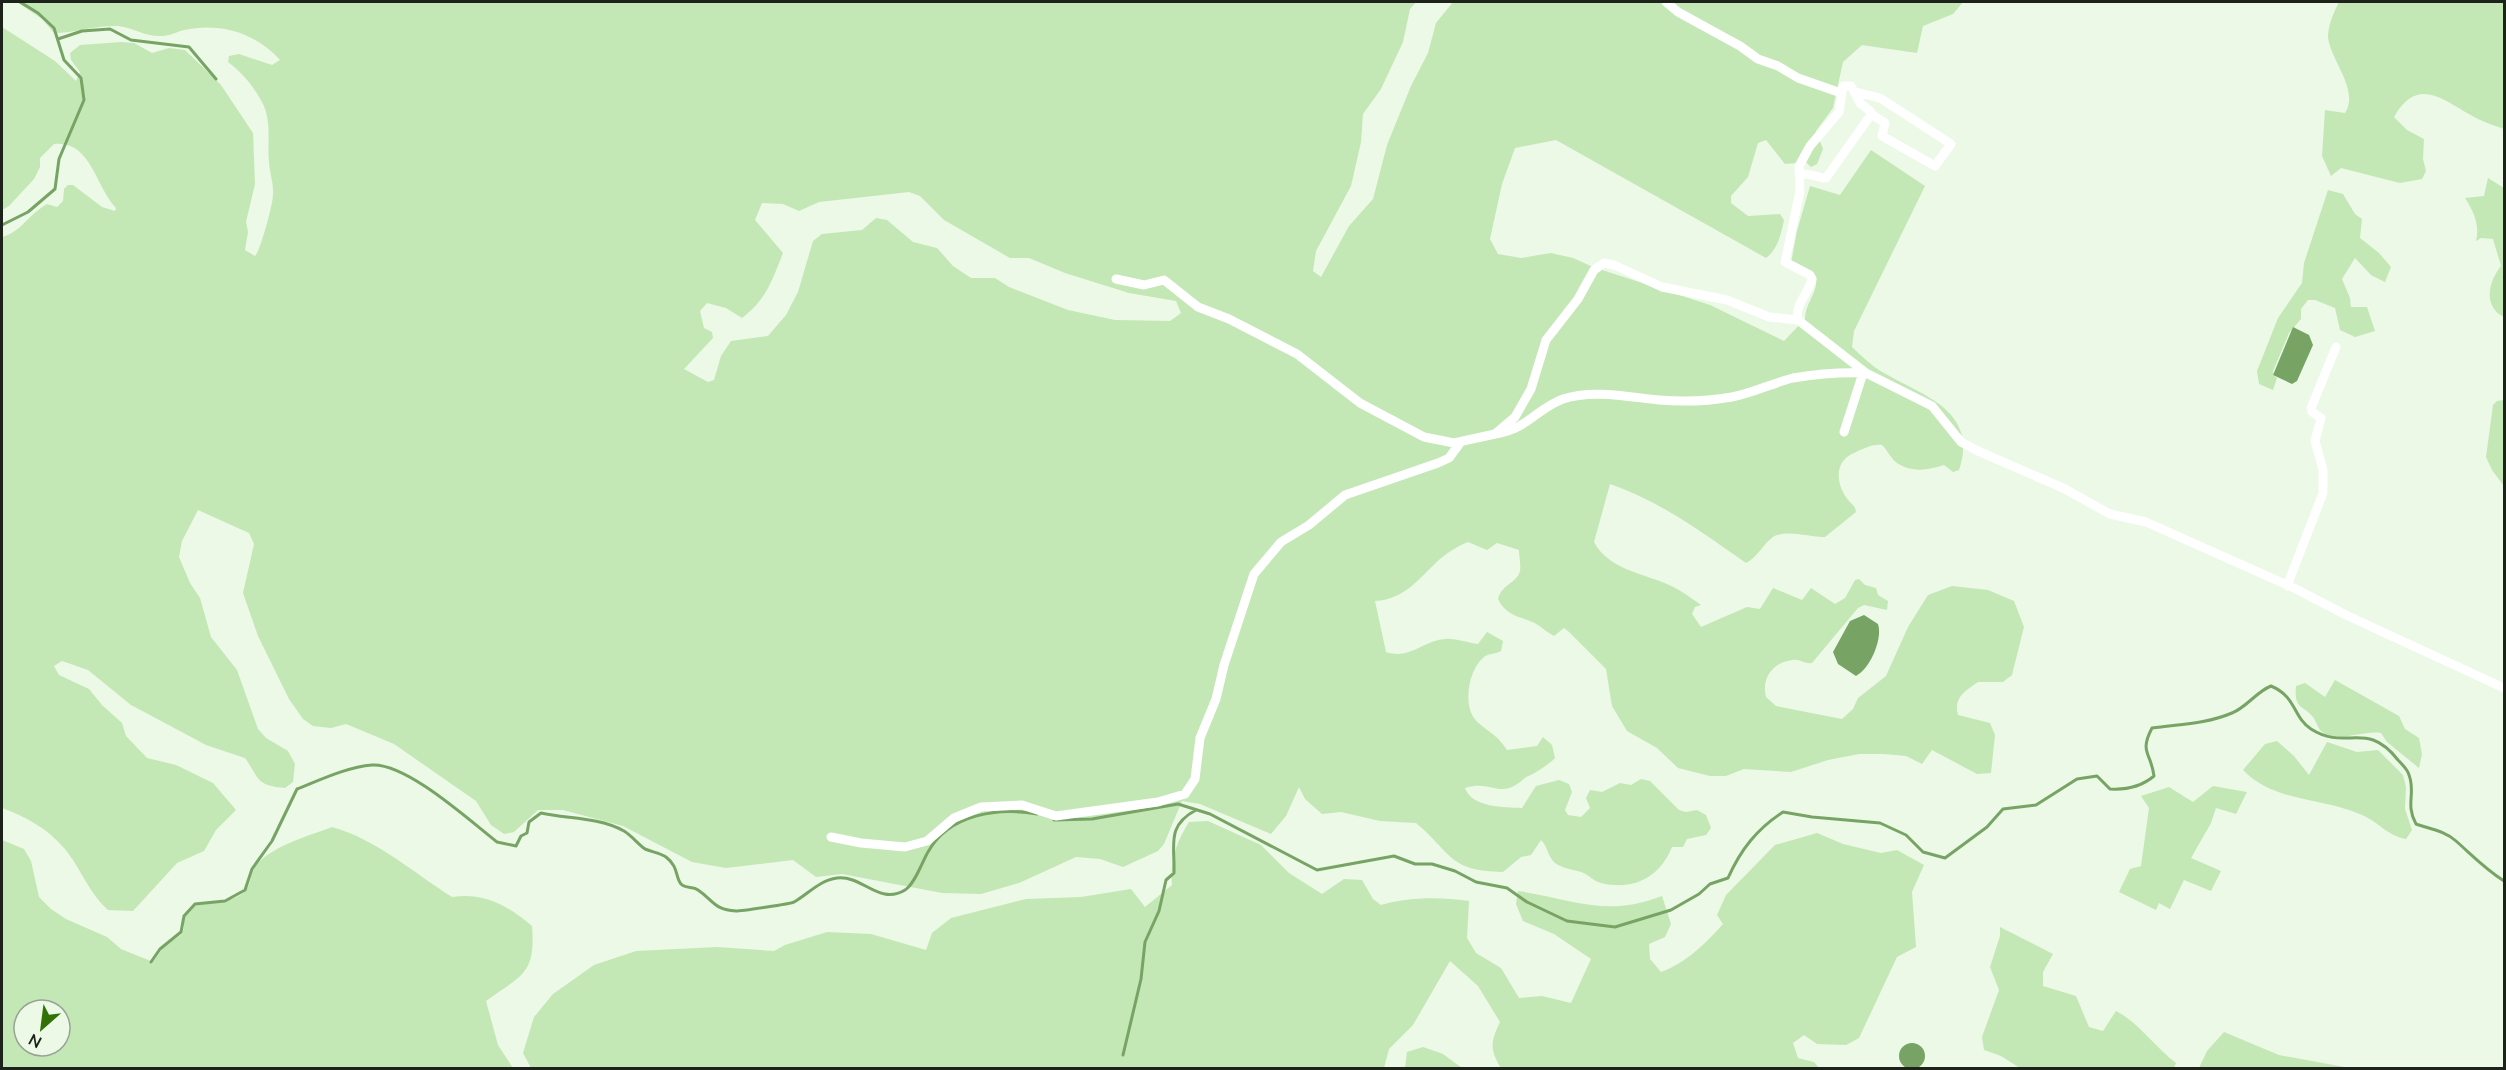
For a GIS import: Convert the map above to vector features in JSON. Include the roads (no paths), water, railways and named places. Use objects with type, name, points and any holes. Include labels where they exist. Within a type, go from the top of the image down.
[{"type":"street","points":[[1666,2],[1678,12],[1740,46],[1758,59],[1778,66],[1798,78],[1841,93]]},
{"type":"street","points":[[1798,320],[1799,306],[1807,294],[1812,279],[1810,275],[1785,262],[1800,191],[1799,174],[1802,157],[1839,112],[1842,103],[1841,93],[1845,85],[1851,86],[1860,103],[1870,114],[1885,123],[1882,136],[1935,166],[1951,144],[1880,98],[1856,92]]},
{"type":"street","points":[[1799,174],[1813,173],[1822,178],[1826,177],[1870,114]]},
{"type":"street","points":[[1495,434],[1515,417],[1524,402],[1546,340],[1578,299],[1599,265],[1614,265],[1662,287],[1727,300],[1769,317],[1798,320],[1864,373],[1932,406],[1961,442],[1978,451],[2063,488],[2104,512],[2146,522],[2505,688]]},
{"type":"street","points":[[1116,279],[1144,285],[1164,280],[1198,306],[1297,354],[1360,403],[1424,437],[1460,443],[1510,432],[1528,423],[1547,407],[1564,399],[1604,396],[1658,400],[1707,400],[1733,397],[1794,378],[1864,373]]},
{"type":"street","points":[[2287,586],[2323,493],[2323,470],[2315,441],[2321,418],[2312,412],[2311,408],[2336,347]]},
{"type":"street","points":[[1844,432],[1864,373]]},
{"type":"street","points":[[831,837],[905,848],[927,841],[954,818],[981,807],[1022,805],[1056,816],[1158,802],[1185,795],[1195,779],[1200,738],[1216,699],[1224,665],[1254,574],[1260,566],[1281,542],[1309,525],[1345,495],[1438,463],[1449,458],[1460,443]]},
{"type":"waterway","points":[[2,225],[28,212],[55,189],[59,159],[84,100],[81,78],[64,60],[54,28],[38,13],[20,2]]},
{"type":"waterway","points":[[58,39],[82,31],[110,29],[131,40],[189,47],[216,79]]},
{"type":"waterway","points":[[1054,820],[1092,819],[1178,804],[1210,814],[1317,870],[1394,856],[1415,864],[1432,864],[1455,871],[1476,882],[1507,888],[1527,902],[1567,921],[1615,927],[1671,910],[1699,894],[1710,884],[1728,878],[1738,858],[1751,840],[1765,825],[1783,812],[1880,823],[1906,835],[1923,852],[1945,858],[1987,827],[2003,809],[2036,805],[2077,779],[2097,776],[2110,789],[2128,788],[2144,783],[2154,776],[2146,748],[2152,728],[2203,722],[2222,717],[2242,707],[2271,686],[2286,696],[2300,718],[2311,729],[2335,738],[2366,738],[2387,748],[2408,773],[2412,787],[2411,810],[2416,824],[2452,838],[2504,881]]},
{"type":"waterway","points":[[151,962],[160,949],[181,932],[184,916],[195,904],[225,901],[245,890],[252,869],[272,841],[297,789],[334,774],[363,766],[386,767],[420,783],[497,842],[516,846],[521,836],[527,833],[529,822],[541,813],[614,826],[627,833],[645,849],[666,857],[673,864],[683,886],[696,889],[718,907],[736,911],[794,902],[820,884],[837,878],[846,878],[879,892],[896,894],[905,890],[912,883],[937,839],[961,821],[991,813],[1037,814]]},
{"type":"waterway","points":[[1123,1055],[1141,979],[1145,942],[1159,911],[1166,880],[1174,873],[1173,845],[1176,830],[1186,816],[1196,810]]}]
